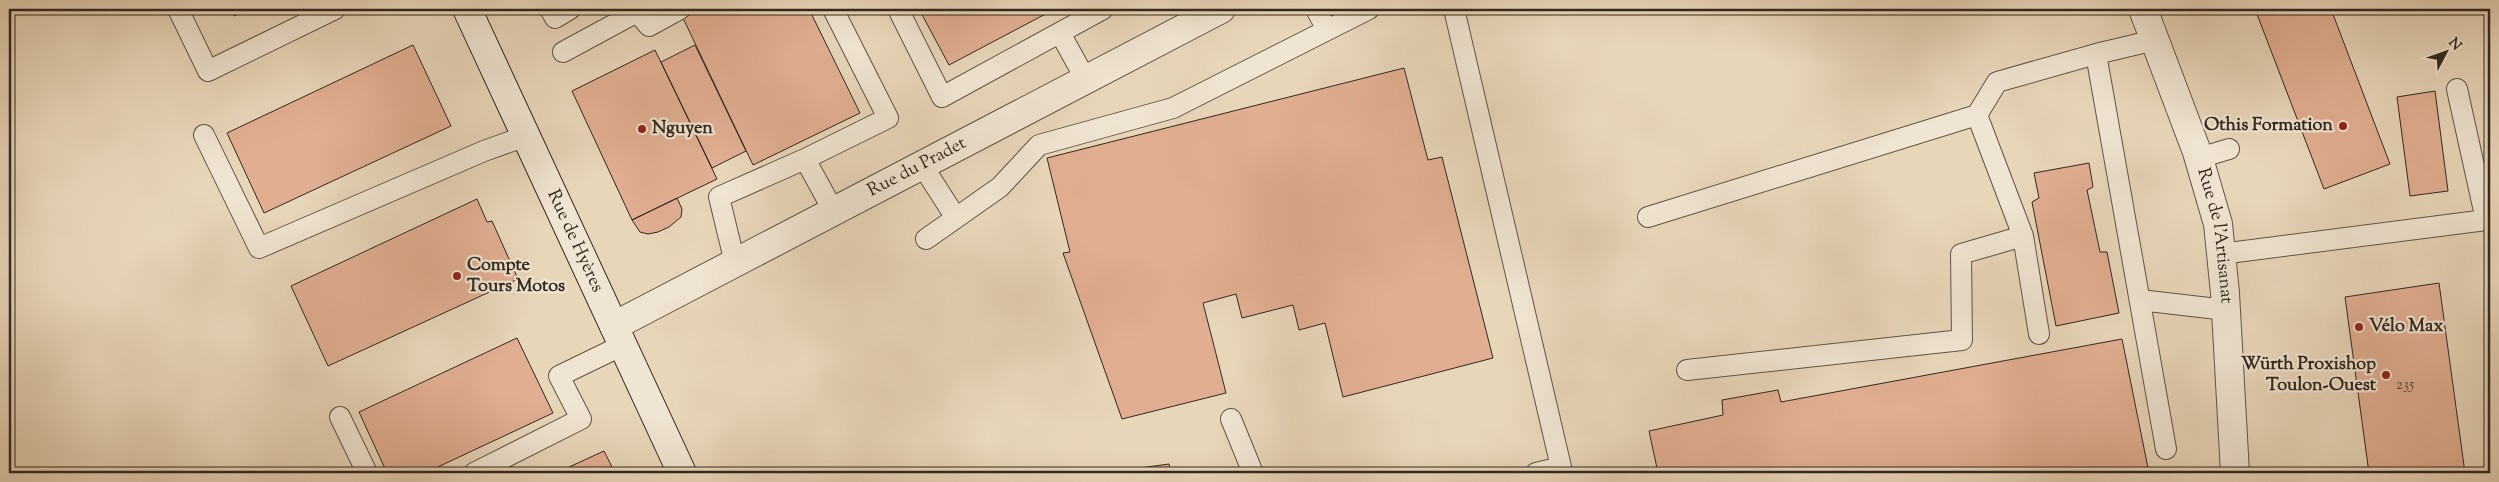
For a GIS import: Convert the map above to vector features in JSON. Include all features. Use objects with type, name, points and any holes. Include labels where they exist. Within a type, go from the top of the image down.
[{"type":"street","name":"Rue de Hyères","points":[[467,9],[682,473]]},
{"type":"street","name":"Rue du Pradet","points":[[619,336],[735,263],[1221,9]]},
{"type":"street","name":"Rue de l'Artisanat","points":[[2143,9],[2199,158],[2218,224],[2226,310],[2235,473]]},
{"type":"lane","points":[[178,9],[208,71],[335,9]]},
{"type":"lane","points":[[550,9],[555,18],[570,9]]},
{"type":"lane","points":[[563,52],[637,12],[649,26],[680,9]]},
{"type":"lane","points":[[735,263],[719,197],[805,159],[888,118],[833,9]]},
{"type":"lane","points":[[898,9],[942,97],[1103,9]]},
{"type":"lane","points":[[1316,9],[1327,30]]},
{"type":"lane","points":[[926,239],[1000,186],[1039,145],[1173,108],[1369,9]]},
{"type":"lane","points":[[1454,9],[1561,467],[1536,473]]},
{"type":"lane","points":[[1060,33],[1086,80]]},
{"type":"lane","points":[[1648,217],[1976,115],[1997,82],[2096,54],[2155,40]]},
{"type":"lane","points":[[2096,54],[2166,449]]},
{"type":"lane","points":[[2221,254],[2486,220],[2486,195],[2457,89]]},
{"type":"lane","points":[[1976,115],[2023,236],[2039,334]]},
{"type":"lane","points":[[204,135],[259,248],[484,151],[526,136]]},
{"type":"lane","points":[[2199,158],[2229,149]]},
{"type":"lane","points":[[805,159],[834,212]]},
{"type":"lane","points":[[922,166],[956,218]]},
{"type":"lane","points":[[1687,370],[1962,340],[1961,254],[2023,236]]},
{"type":"lane","points":[[2140,300],[2226,310]]},
{"type":"lane","points":[[474,473],[581,419],[559,376],[619,336]]},
{"type":"lane","points":[[340,417],[367,473]]},
{"type":"lane","points":[[1231,419],[1253,473]]},
{"type":"building","points":[[230,9],[249,9],[234,16]]},
{"type":"building","points":[[702,9],[809,9],[860,113],[753,165],[683,18]]},
{"type":"building","points":[[919,9],[1055,9],[949,65]]},
{"type":"building","points":[[2255,9],[2331,9],[2390,164],[2324,189]]},
{"type":"building","points":[[413,45],[451,126],[264,213],[227,133]]},
{"type":"building","points":[[695,45],[746,151],[712,168],[661,62]]},
{"type":"building","name":"Nguyen","points":[[655,50],[717,179],[632,220],[572,91]]},
{"type":"building","points":[[1404,68],[1428,160],[1442,157],[1493,358],[1343,397],[1325,323],[1299,330],[1293,305],[1242,318],[1236,294],[1203,303],[1226,393],[1122,419],[1063,253],[1070,252],[1047,158]]},
{"type":"building","points":[[2435,91],[2448,191],[2410,196],[2397,97]]},
{"type":"building","points":[[2089,163],[2093,187],[2087,190],[2100,252],[2107,252],[2119,313],[2056,326],[2032,202],[2039,198],[2034,173]]},
{"type":"building","points":[[677,198],[682,209],[681,217],[669,227],[658,232],[648,234],[640,232],[632,220]]},
{"type":"building","points":[[477,199],[487,222],[492,221],[518,279],[328,366],[291,286]]},
{"type":"building","points":[[2439,283],[2465,473],[2369,473],[2345,297]]},
{"type":"building","points":[[517,338],[553,413],[425,473],[387,473],[359,412]]},
{"type":"building","points":[[2122,339],[2149,473],[1658,473],[1649,431],[1723,415],[1722,400],[1778,390],[1781,402]]},
{"type":"building","points":[[604,451],[615,473],[556,473]]},
{"type":"building","points":[[1169,464],[1171,473],[1142,473],[1140,468]]},
{"type":"place","name":"Othis Formation","points":[[2343,126]]},
{"type":"place","name":"Nguyen","points":[[642,129]]},
{"type":"place","name":"Compte Tours Motos","points":[[457,276]]},
{"type":"place","name":"Vélo Max","points":[[2359,327]]},
{"type":"place","name":"Würth Proxishop Toulon-Ouest","points":[[2386,375]]}]
